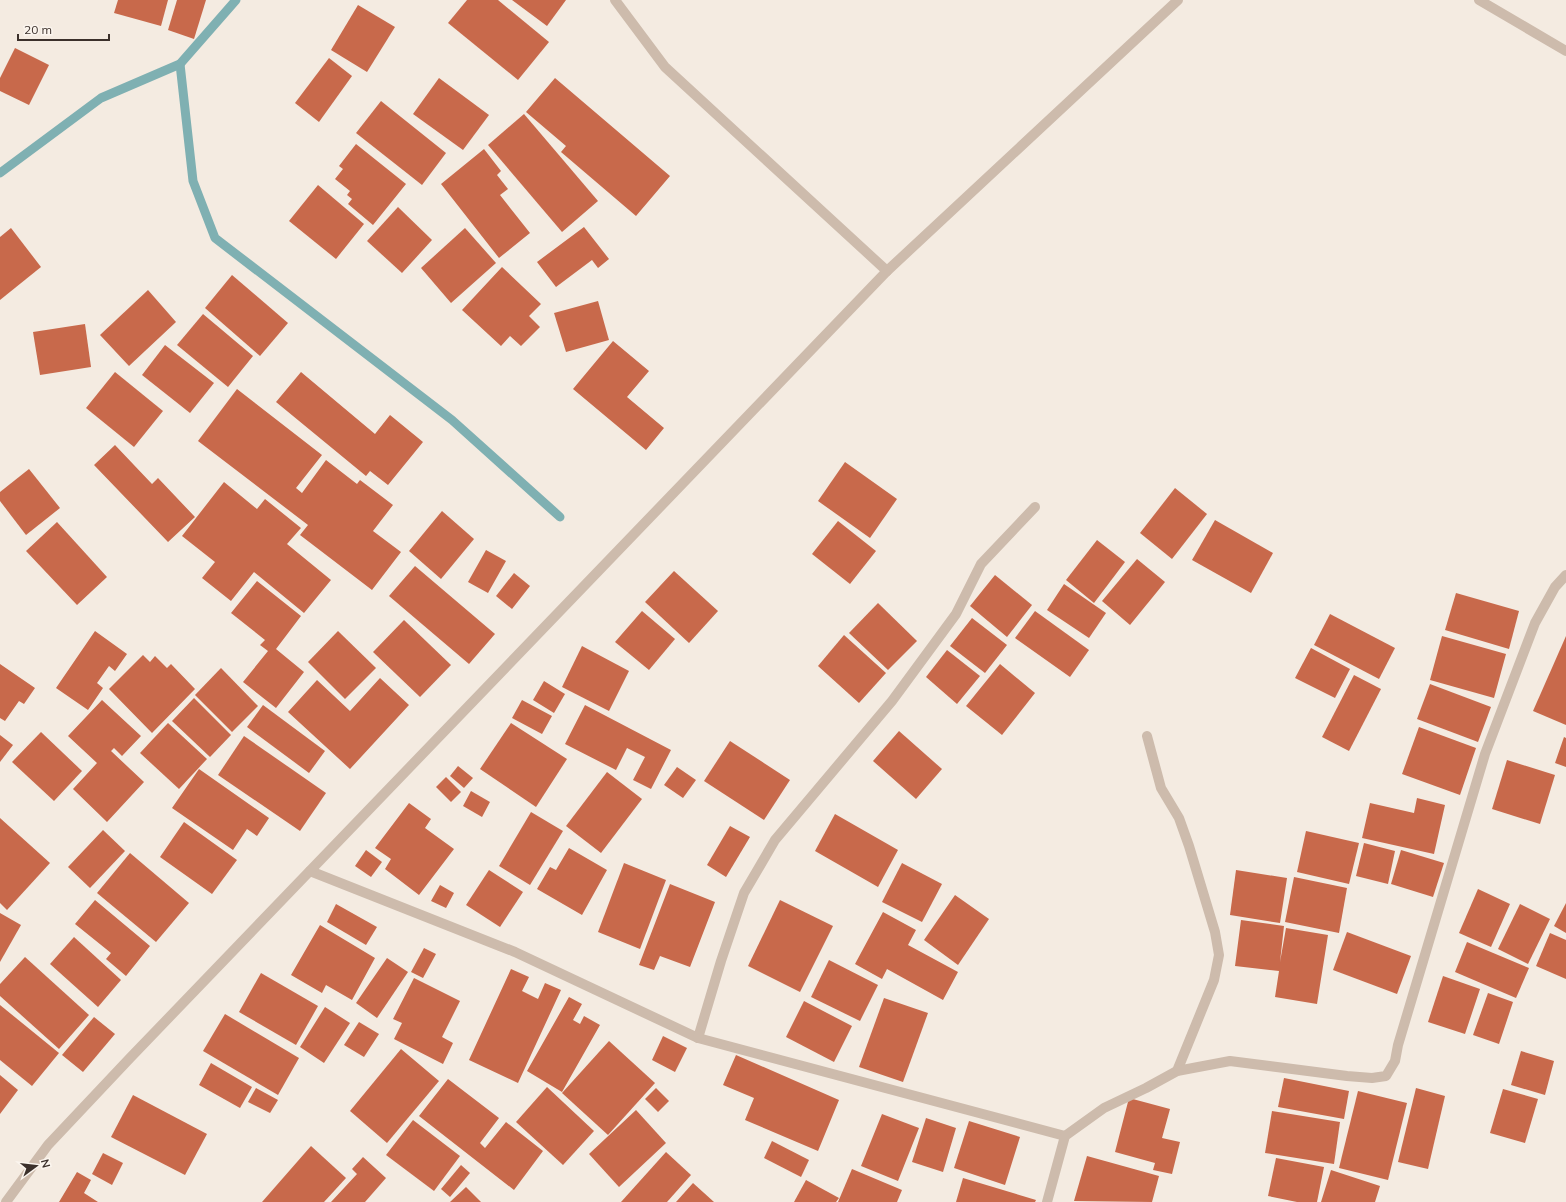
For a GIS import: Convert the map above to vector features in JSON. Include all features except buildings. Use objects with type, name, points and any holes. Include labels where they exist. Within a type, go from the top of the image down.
[{"type":"street","points":[[615,0],[665,67],[887,271]]},
{"type":"street","points":[[6,1202],[48,1146],[130,1058],[887,271],[1178,0]]},
{"type":"street","points":[[1479,0],[1566,51]]},
{"type":"street","points":[[698,1038],[721,961],[744,893],[775,840],[892,701],[956,614],[981,564],[1035,507]]},
{"type":"street","points":[[1047,1202],[1065,1136],[1104,1108],[1177,1071],[1230,1061],[1347,1076],[1372,1078],[1386,1076],[1395,1061],[1400,1037],[1484,754],[1535,623],[1555,587],[1566,575]]},
{"type":"street","points":[[1147,736],[1161,788],[1179,818],[1189,846],[1215,932],[1218,955],[1214,980],[1177,1071]]},
{"type":"street","points":[[310,871],[515,952],[698,1038],[1065,1136]]},
{"type":"waterway","points":[[0,173],[101,98],[180,64],[236,0]]},
{"type":"waterway","points":[[180,64],[193,181],[215,238],[452,420],[560,517]]}]
